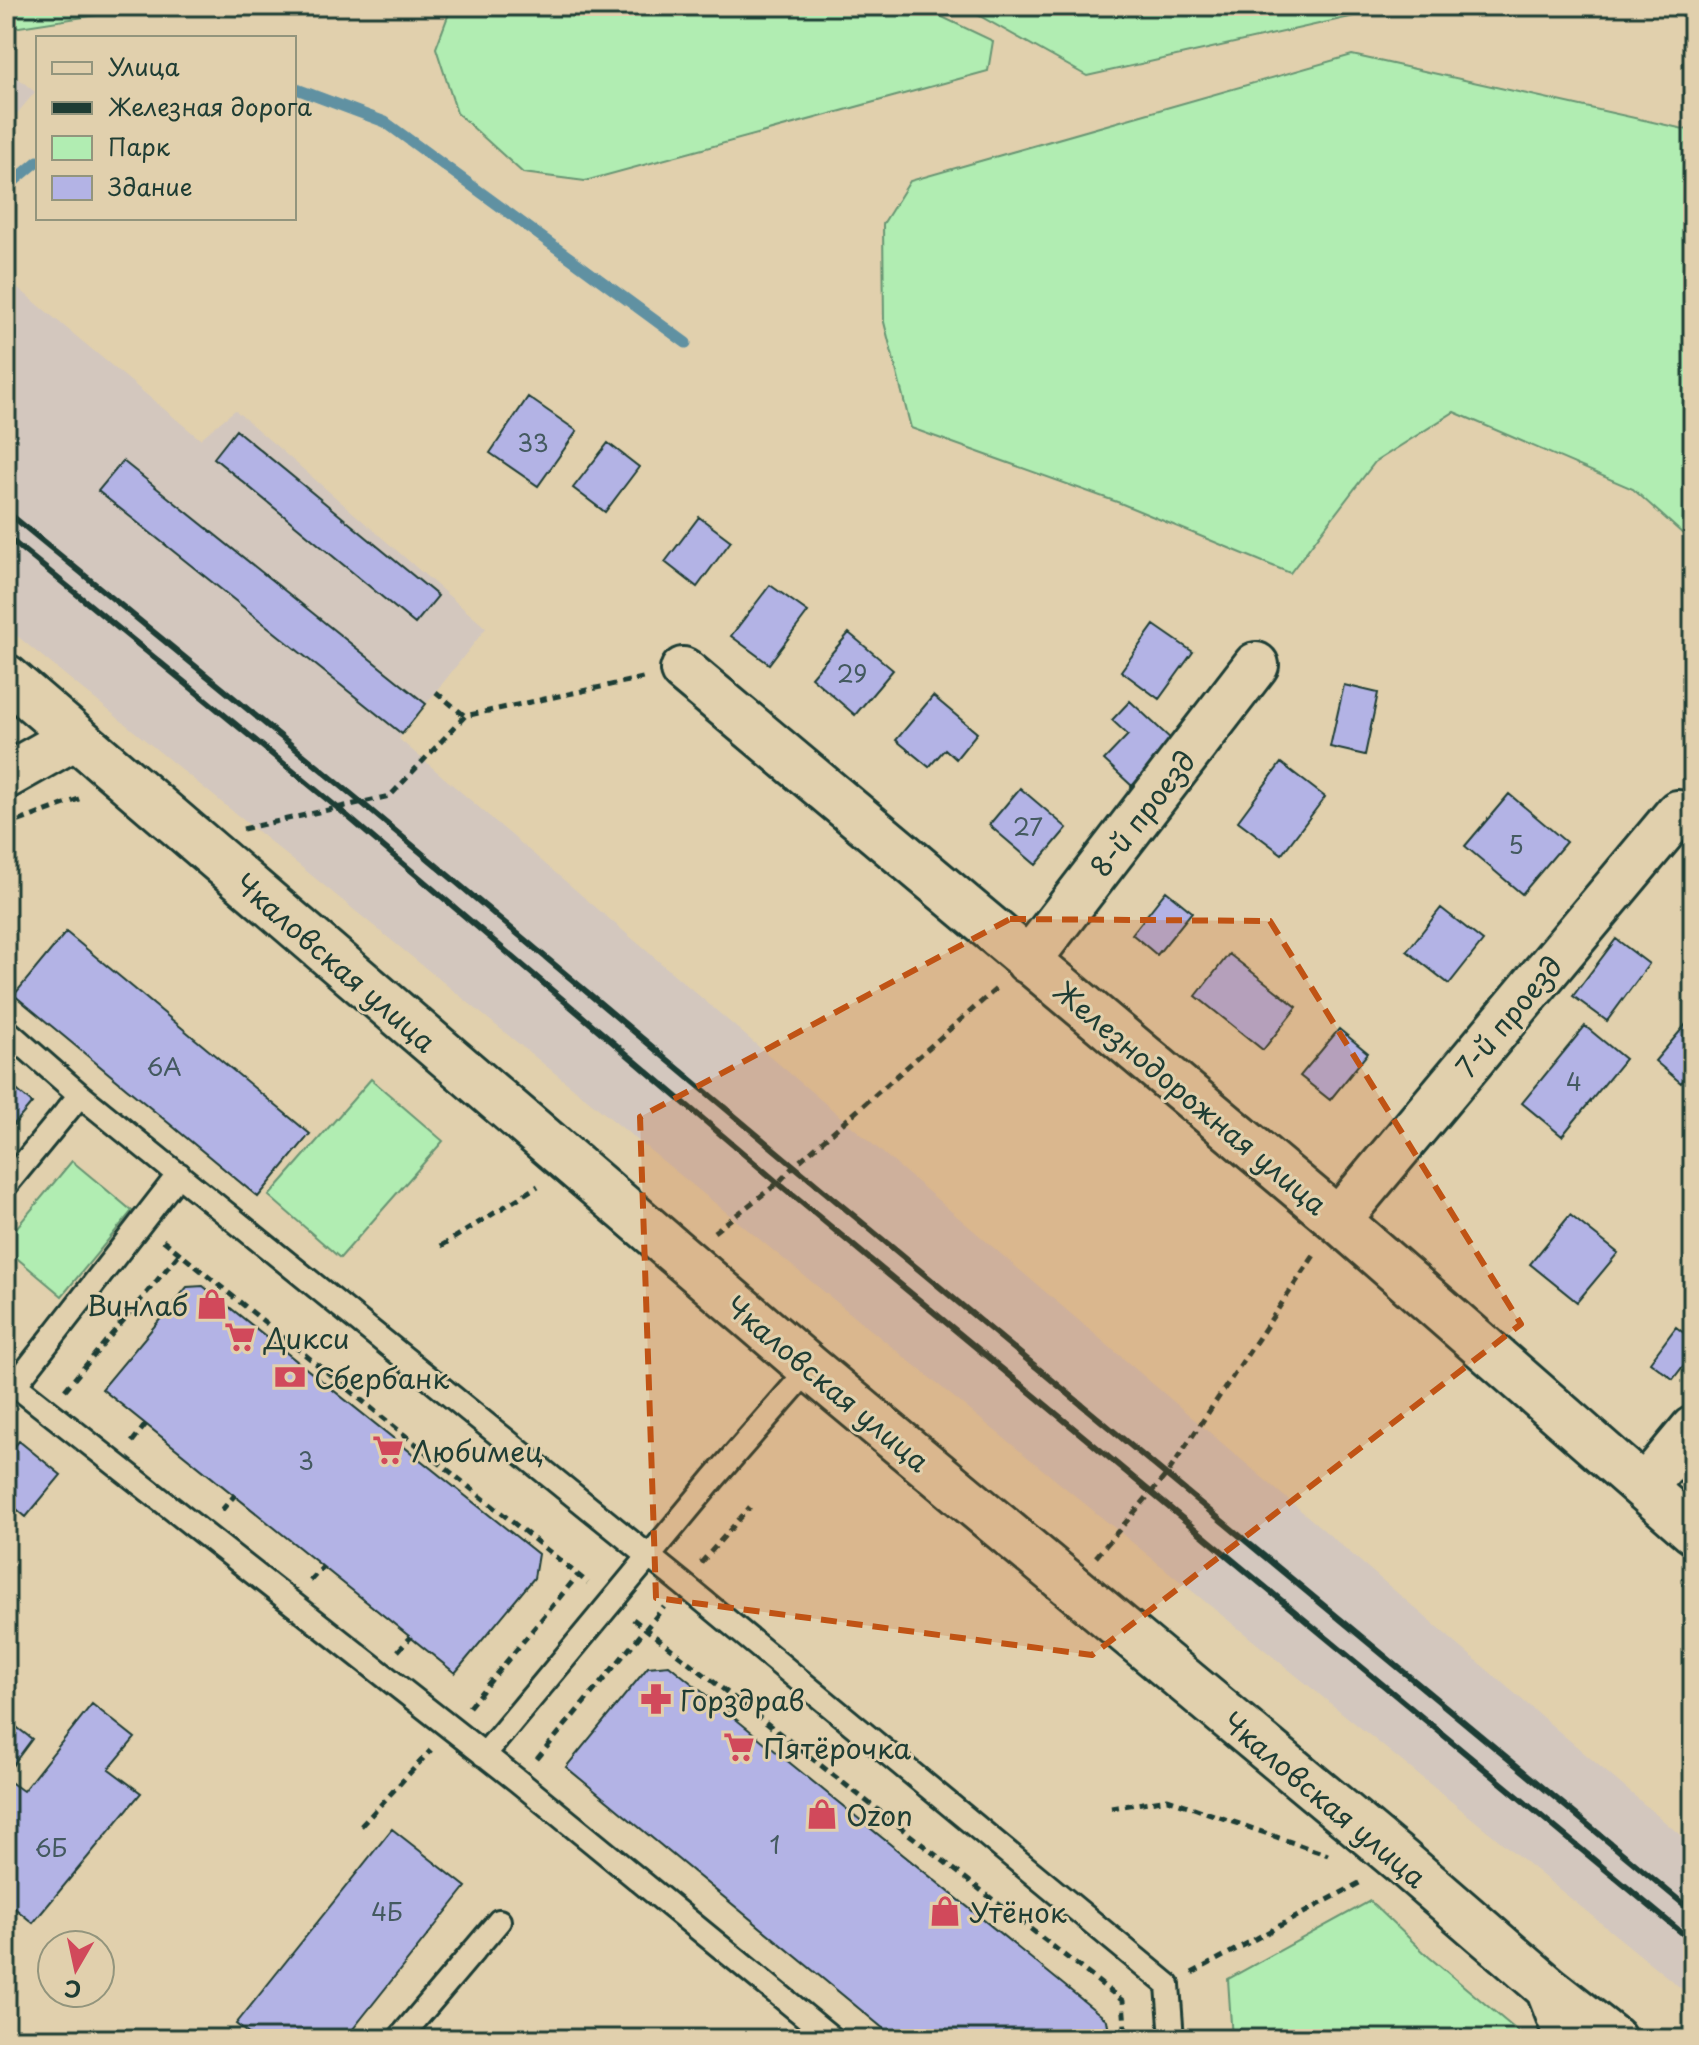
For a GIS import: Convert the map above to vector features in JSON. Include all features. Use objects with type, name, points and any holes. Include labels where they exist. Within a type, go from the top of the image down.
[{"type":"street","name":"8-й проезд","points":[[1028,961],[1256,665]]},
{"type":"street","name":"Железнодорожная улица","points":[[683,670],[1338,1220],[1693,1531]]},
{"type":"street","name":"Чкаловская улица","points":[[6,677],[75,737],[100,783],[810,1368],[1400,1860],[1548,1988],[1613,2039]]},
{"type":"street","points":[[6,776],[75,737]]},
{"type":"street","name":"7-й проезд","points":[[1338,1220],[1678,813]]},
{"type":"street","points":[[1644,1488],[1693,1429]]},
{"type":"street","points":[[1548,1988],[1568,2039]]},
{"type":"lane","points":[[6,1030],[80,1095],[649,1556],[1168,1985],[1172,2039]]},
{"type":"lane","points":[[6,1185],[80,1095]]},
{"type":"lane","points":[[179,1174],[10,1381],[518,1781],[833,2039]]},
{"type":"lane","points":[[484,1755],[810,1368]]},
{"type":"lane","points":[[399,2039],[499,1921]]},
{"type":"path","points":[[233,831],[390,796],[465,716],[683,670]]},
{"type":"path","points":[[436,692],[465,716]]},
{"type":"path","points":[[6,826],[100,783]]},
{"type":"path","points":[[709,1235],[778,1183],[1028,961]]},
{"type":"path","points":[[441,1246],[550,1179]]},
{"type":"path","points":[[1094,1559],[1167,1474],[1338,1220]]},
{"type":"path","points":[[142,1222],[645,1629],[1123,2001],[1126,2039]]},
{"type":"path","points":[[74,1401],[63,1393],[180,1253]]},
{"type":"path","points":[[518,1781],[750,1507]]},
{"type":"path","points":[[361,1826],[451,1729],[578,1575]]},
{"type":"path","points":[[1111,1808],[1168,1799],[1333,1857]]},
{"type":"path","points":[[1123,2001],[1168,1985],[1364,1880]]},
{"type":"highlighted area","points":[[1010,919],[1270,921],[1521,1324],[1092,1655],[656,1598],[640,1117]]},
{"type":"shaded area","points":[[6,68],[35,92],[6,127]]},
{"type":"shaded area","points":[[6,278],[200,439],[235,410],[486,628],[399,739],[1693,1846],[1693,1998],[6,627]]},
{"type":"green space","points":[[6,6],[155,6],[13,28],[6,22]]},
{"type":"green space","points":[[919,6],[993,41],[988,71],[585,181],[523,173],[457,113],[436,48],[451,8]]},
{"type":"green space","points":[[962,6],[1399,6],[1087,76]]},
{"type":"green space","points":[[1352,55],[1693,131],[1693,543],[1633,489],[1454,412],[1375,462],[1290,573],[1120,503],[911,428],[884,322],[883,224],[910,181]]},
{"type":"green space","points":[[371,1079],[443,1141],[340,1258],[269,1196]]},
{"type":"green space","points":[[72,1161],[132,1211],[62,1296],[6,1249],[6,1240]]},
{"type":"green space","points":[[1370,1901],[1429,1957],[1527,2039],[1232,2039],[1228,1979]]},
{"type":"building","points":[[528,397],[577,431],[538,486],[490,453]]},
{"type":"building","points":[[236,430],[438,596],[415,624],[214,458]]},
{"type":"building","points":[[608,443],[639,467],[605,512],[573,488]]},
{"type":"building","points":[[123,461],[426,704],[402,734],[98,491]]},
{"type":"building","points":[[699,517],[731,541],[697,587],[665,562]]},
{"type":"building","points":[[770,585],[808,612],[769,664],[731,636]]},
{"type":"building","points":[[1154,625],[1193,652],[1159,699],[1121,671]]},
{"type":"building","points":[[849,633],[893,670],[855,715],[811,677]]},
{"type":"building","points":[[1344,685],[1378,693],[1365,755],[1330,747]]},
{"type":"building","points":[[933,696],[977,733],[956,759],[945,749],[929,767],[896,740]]},
{"type":"building","points":[[1130,701],[1173,741],[1132,786],[1104,760],[1128,735],[1112,720]]},
{"type":"building","points":[[1281,763],[1325,797],[1282,854],[1238,821]]},
{"type":"building","points":[[1020,788],[1067,828],[1036,865],[989,825]]},
{"type":"building","points":[[1509,794],[1566,842],[1522,894],[1465,846]]},
{"type":"building","points":[[1166,891],[1192,912],[1157,955],[1132,934]]},
{"type":"building","points":[[1441,908],[1483,941],[1449,984],[1407,951]]},
{"type":"building","points":[[66,932],[310,1134],[258,1197],[14,995]]},
{"type":"building","points":[[1616,939],[1649,964],[1607,1021],[1573,996]]},
{"type":"building","points":[[1229,954],[1297,1007],[1263,1050],[1196,996]]},
{"type":"building","points":[[1692,1017],[1693,1069],[1681,1083],[1655,1061]]},
{"type":"building","points":[[1585,1026],[1625,1059],[1562,1136],[1522,1103]]},
{"type":"building","points":[[1339,1029],[1368,1053],[1330,1100],[1300,1076]]},
{"type":"building","points":[[6,1081],[32,1103],[6,1134]]},
{"type":"building","points":[[1570,1215],[1618,1253],[1577,1302],[1530,1264]]},
{"type":"building","points":[[203,1286],[538,1554],[534,1578],[455,1673],[102,1389],[187,1287]]},
{"type":"building","points":[[1676,1327],[1693,1340],[1693,1353],[1673,1379],[1650,1362]]},
{"type":"building","points":[[19,1441],[61,1475],[26,1517],[6,1500],[6,1457]]},
{"type":"building","points":[[669,1665],[1107,2020],[1110,2039],[896,2039],[566,1767],[648,1667]]},
{"type":"building","points":[[92,1704],[135,1738],[109,1769],[141,1793],[33,1923],[6,1901],[6,1779],[23,1791]]},
{"type":"building","points":[[6,1719],[32,1739],[6,1774]]},
{"type":"building","points":[[392,1829],[466,1887],[345,2039],[255,2039],[236,2024]]},
{"type":"waterway","points":[[296,89],[385,122],[686,343]]},
{"type":"waterway","points":[[6,188],[36,163]]},
{"type":"railway","points":[[6,511],[362,803],[1693,1912]]},
{"type":"railway","points":[[6,536],[339,809],[778,1183],[1693,1942]]},
{"type":"place","name":"Винлаб","points":[[212,1304]]},
{"type":"place","name":"Дикси","points":[[240,1337]]},
{"type":"place","name":"Сбербанк","points":[[290,1377]]},
{"type":"place","name":"Любимец","points":[[388,1450]]},
{"type":"place","name":"Горздрав","points":[[656,1699]]},
{"type":"place","name":"Пятёрочка","points":[[739,1747]]},
{"type":"place","name":"Ozon","points":[[822,1814]]},
{"type":"place","name":"Утёнок","points":[[945,1911]]}]
